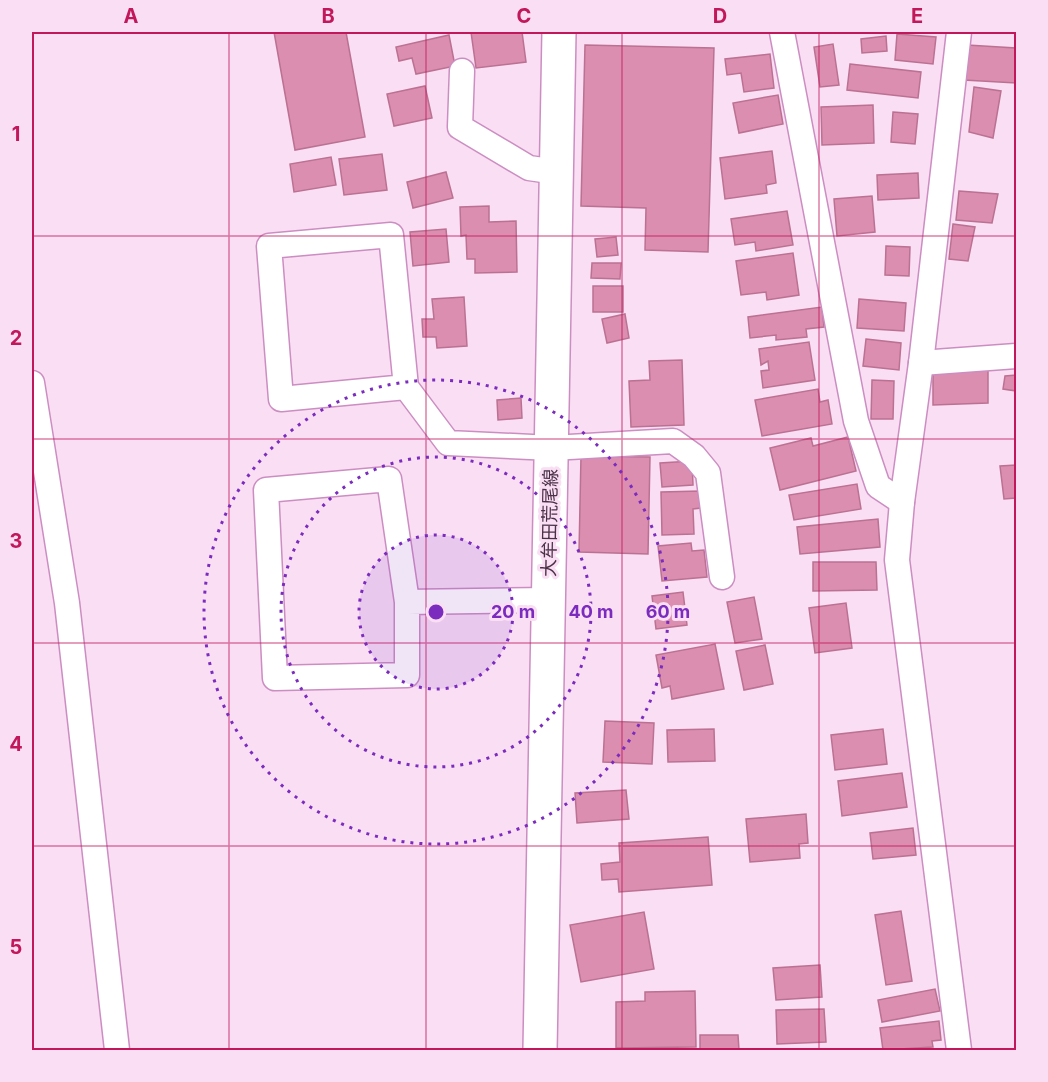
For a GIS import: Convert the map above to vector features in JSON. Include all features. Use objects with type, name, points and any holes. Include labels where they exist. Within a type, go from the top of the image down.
[{"type":"main road","name":"大牟田荒尾線","points":[[540,1050],[559,32]]},
{"type":"street","points":[[782,32],[856,421],[878,486],[902,502]]},
{"type":"street","points":[[959,32],[897,560],[959,1050]]},
{"type":"street","points":[[462,71],[460,127],[529,168],[557,172]]},
{"type":"street","points":[[406,387],[281,399],[269,246],[391,235],[406,387],[448,443],[552,447],[673,441],[694,456],[708,473],[722,577]]},
{"type":"street","points":[[921,363],[1017,356]]},
{"type":"street","points":[[32,383],[67,603],[117,1050]]},
{"type":"street","points":[[389,479],[407,602],[407,675],[275,678],[266,489],[389,479]]},
{"type":"street","points":[[407,602],[549,600]]},
{"type":"building","points":[[274,32],[346,32],[365,137],[295,150]]},
{"type":"building","points":[[471,32],[522,32],[526,62],[476,68]]},
{"type":"building","points":[[897,34],[936,37],[933,64],[895,60]]},
{"type":"building","points":[[449,35],[455,66],[416,74],[412,58],[399,61],[396,47]]},
{"type":"building","points":[[886,36],[887,51],[862,53],[861,39]]},
{"type":"building","points":[[833,44],[839,85],[820,87],[814,47]]},
{"type":"building","points":[[585,45],[714,48],[708,252],[645,250],[646,208],[581,206]]},
{"type":"building","points":[[967,45],[1016,48],[1016,83],[964,80]]},
{"type":"building","points":[[770,54],[774,88],[744,92],[741,73],[727,75],[725,59]]},
{"type":"building","points":[[850,64],[921,72],[918,98],[847,90]]},
{"type":"building","points":[[425,86],[432,118],[394,126],[387,94]]},
{"type":"building","points":[[974,87],[1001,91],[993,138],[969,132]]},
{"type":"building","points":[[778,95],[783,124],[739,133],[733,103]]},
{"type":"building","points":[[873,105],[874,143],[822,145],[821,107]]},
{"type":"building","points":[[893,112],[918,114],[915,144],[891,142]]},
{"type":"building","points":[[772,151],[776,183],[766,185],[767,193],[725,199],[720,158]]},
{"type":"building","points":[[382,154],[387,190],[344,195],[339,159]]},
{"type":"building","points":[[331,157],[336,185],[294,192],[290,164]]},
{"type":"building","points":[[446,172],[453,198],[413,208],[407,182]]},
{"type":"building","points":[[918,173],[919,198],[878,200],[877,175]]},
{"type":"building","points":[[959,191],[998,194],[992,223],[956,220]]},
{"type":"building","points":[[872,196],[875,232],[837,236],[834,199]]},
{"type":"building","points":[[489,206],[489,222],[516,221],[517,272],[475,273],[475,259],[467,259],[466,235],[461,236],[460,207]]},
{"type":"building","points":[[787,211],[793,245],[756,251],[755,242],[735,245],[731,219]]},
{"type":"building","points":[[953,224],[975,227],[968,261],[949,259]]},
{"type":"building","points":[[446,229],[449,262],[413,266],[410,232]]},
{"type":"building","points":[[616,237],[618,255],[597,257],[595,239]]},
{"type":"building","points":[[886,246],[910,247],[909,276],[885,275]]},
{"type":"building","points":[[793,253],[799,295],[767,300],[766,292],[741,295],[736,261]]},
{"type":"building","points":[[592,263],[621,263],[620,279],[591,278]]},
{"type":"building","points":[[593,286],[623,286],[623,312],[593,312]]},
{"type":"building","points":[[464,297],[467,346],[437,348],[436,337],[423,337],[422,319],[434,319],[432,299]]},
{"type":"building","points":[[859,299],[906,303],[904,331],[857,328]]},
{"type":"building","points":[[822,307],[824,327],[806,329],[807,337],[776,340],[776,335],[750,338],[748,317]]},
{"type":"building","points":[[625,314],[629,338],[607,343],[602,319]]},
{"type":"building","points":[[866,339],[901,343],[899,370],[863,366]]},
{"type":"building","points":[[809,342],[815,380],[763,388],[761,371],[769,370],[768,361],[761,365],[759,349]]},
{"type":"building","points":[[682,360],[684,425],[631,427],[629,381],[650,380],[649,361]]},
{"type":"building","points":[[988,367],[988,403],[933,405],[933,369]]},
{"type":"building","points":[[1016,375],[1016,391],[1003,389],[1005,376]]},
{"type":"building","points":[[872,380],[894,381],[893,419],[871,419]]},
{"type":"building","points":[[818,389],[820,402],[828,400],[832,424],[762,436],[755,400]]},
{"type":"building","points":[[521,398],[522,418],[498,420],[497,400]]},
{"type":"building","points":[[848,437],[856,471],[780,490],[770,448],[811,438],[813,446]]},
{"type":"building","points":[[581,456],[650,457],[648,554],[579,552]]},
{"type":"building","points":[[692,461],[693,485],[662,487],[660,463]]},
{"type":"building","points":[[1016,465],[1016,498],[1004,499],[1000,466]]},
{"type":"building","points":[[857,484],[861,509],[794,520],[789,495]]},
{"type":"building","points":[[700,491],[701,508],[693,509],[694,534],[662,535],[661,492]]},
{"type":"building","points":[[878,519],[880,547],[800,554],[797,527]]},
{"type":"building","points":[[691,543],[692,551],[704,550],[707,577],[662,581],[658,546]]},
{"type":"building","points":[[813,562],[876,562],[877,590],[813,591]]},
{"type":"building","points":[[683,592],[687,625],[656,629],[652,596]]},
{"type":"building","points":[[754,597],[762,639],[735,643],[727,602]]},
{"type":"building","points":[[846,603],[852,648],[815,653],[809,608]]},
{"type":"building","points":[[715,644],[724,689],[672,699],[670,686],[662,688],[656,655]]},
{"type":"building","points":[[765,645],[773,684],[744,690],[736,651]]},
{"type":"building","points":[[605,721],[654,723],[652,764],[603,762]]},
{"type":"building","points":[[714,729],[715,761],[668,762],[667,730]]},
{"type":"building","points":[[883,729],[887,764],[835,770],[831,735]]},
{"type":"building","points":[[902,773],[907,807],[842,816],[838,781]]},
{"type":"building","points":[[626,790],[629,819],[577,823],[575,793]]},
{"type":"building","points":[[806,814],[808,843],[799,844],[800,858],[750,862],[746,819]]},
{"type":"building","points":[[913,828],[916,855],[873,859],[870,833]]},
{"type":"building","points":[[708,837],[712,885],[619,892],[618,879],[602,880],[601,864],[620,862],[619,843]]},
{"type":"building","points":[[901,911],[912,981],[886,985],[875,915]]},
{"type":"building","points":[[644,912],[654,969],[581,982],[570,925]]},
{"type":"building","points":[[820,965],[822,997],[776,1000],[773,968]]},
{"type":"building","points":[[935,989],[940,1011],[882,1022],[878,1000]]},
{"type":"building","points":[[695,991],[696,1047],[616,1048],[616,1002],[645,1001],[645,992]]},
{"type":"building","points":[[824,1009],[826,1042],[777,1044],[776,1010]]},
{"type":"building","points":[[939,1021],[941,1040],[932,1041],[933,1047],[883,1050],[880,1028]]},
{"type":"building","points":[[700,1035],[738,1035],[739,1050],[700,1050]]}]
